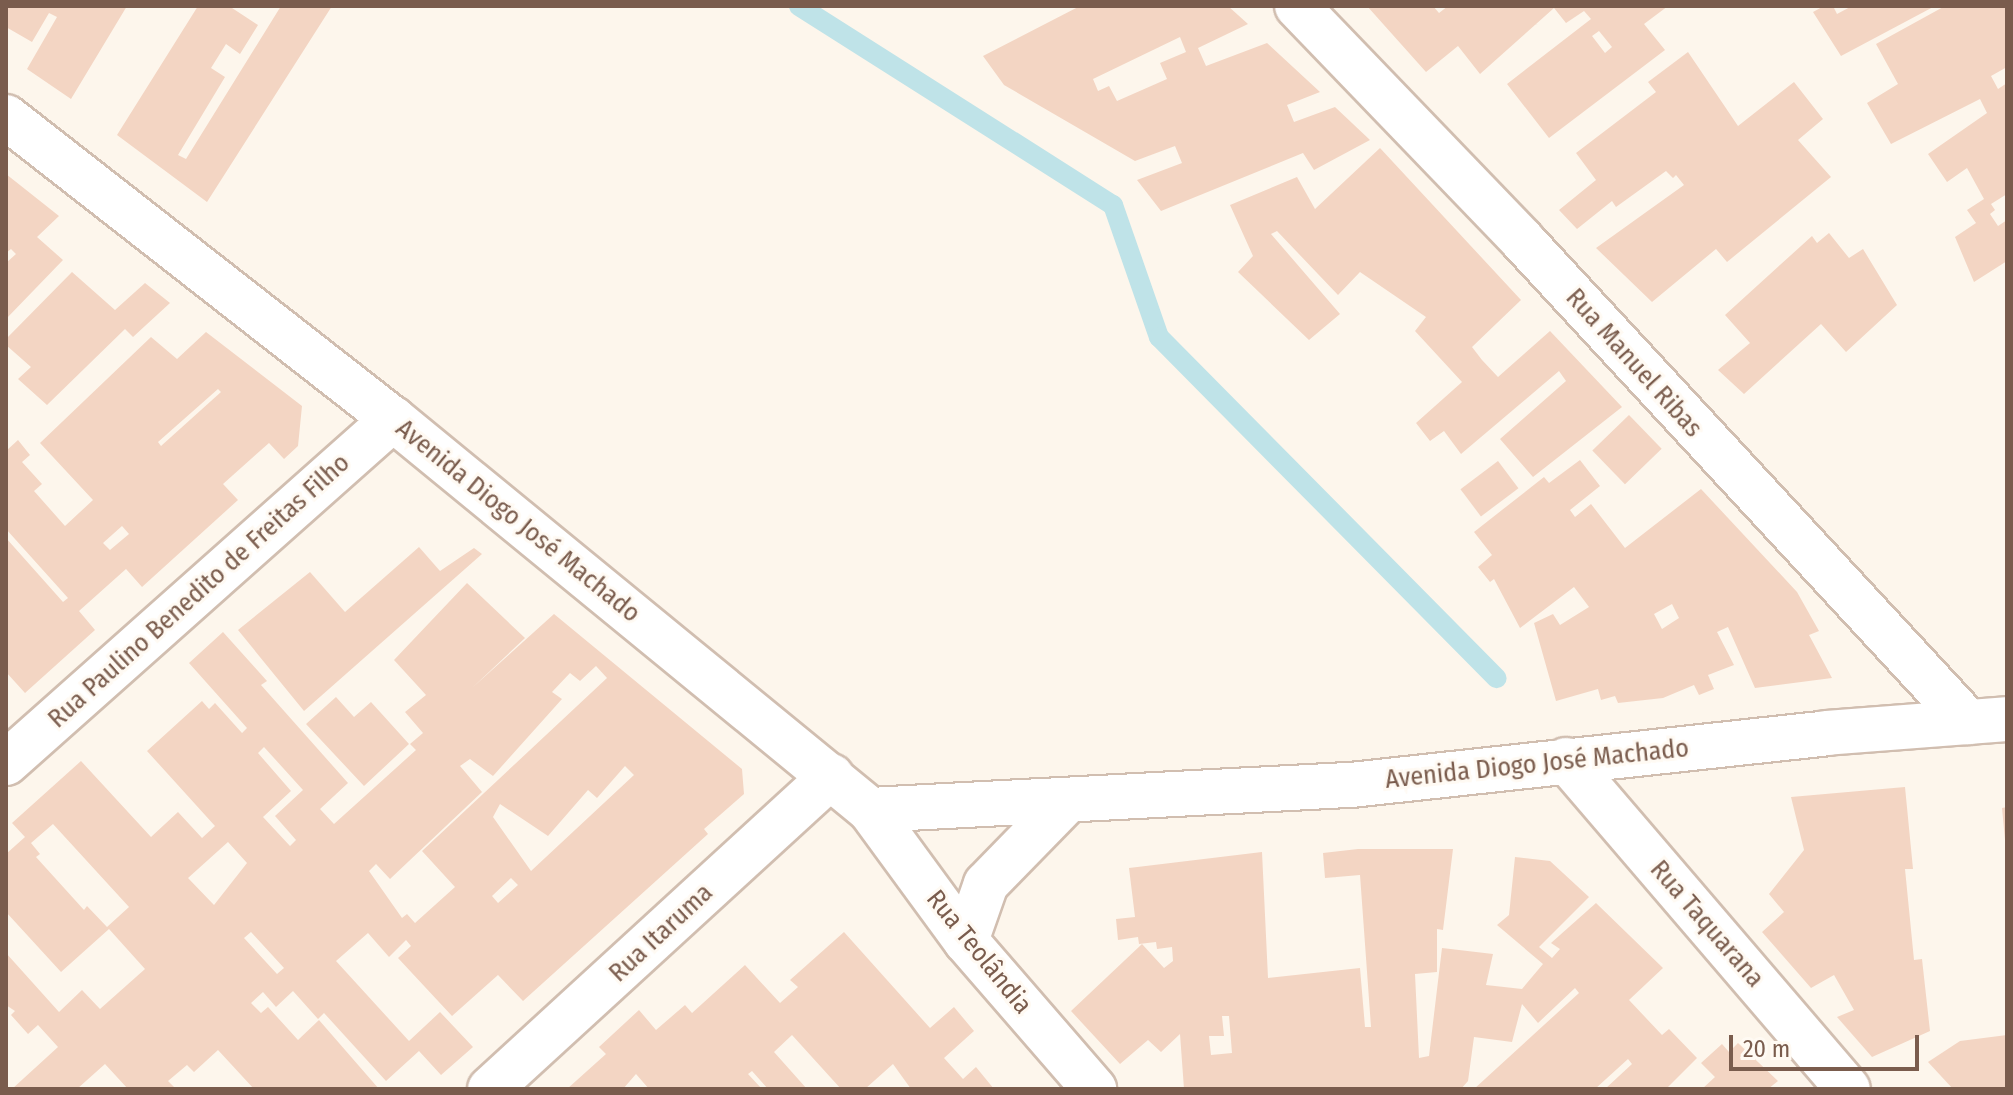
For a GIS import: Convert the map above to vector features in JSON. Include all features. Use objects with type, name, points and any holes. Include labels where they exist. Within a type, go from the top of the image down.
[{"type":"street","name":"Rua Manuel Ribas","points":[[1297,6],[1988,721]]},
{"type":"street","name":"Avenida Diogo José Machado","points":[[6,117],[393,419],[870,810],[1351,785],[1566,760],[1988,721]]},
{"type":"street","name":"Rua Paulino Benedito de Freitas Filho","points":[[6,763],[393,419]]},
{"type":"street","name":"Rua Taquarana","points":[[1566,760],[1848,1089]]},
{"type":"street","name":"Rua Itaruma","points":[[490,1089],[831,776]]},
{"type":"street","points":[[966,941],[986,884],[1066,802]]},
{"type":"street","name":"Rua Teolândia","points":[[870,810],[966,941],[1094,1089]]},
{"type":"building","points":[[6,6],[127,6],[71,99],[27,69],[57,17],[49,13],[32,42],[6,27]]},
{"type":"building","points":[[198,6],[229,6],[258,25],[240,54],[226,44],[211,68],[225,77],[178,155],[186,159],[281,6],[332,6],[207,202],[117,135]]},
{"type":"building","points":[[1080,6],[1228,6],[1248,24],[1198,48],[1206,66],[1267,43],[1320,92],[1287,105],[1294,122],[1335,107],[1370,140],[1314,170],[1303,153],[1161,211],[1137,180],[1182,163],[1175,146],[1135,161],[1004,85],[983,56]],"holes":[[[1180,37],[1186,52],[1160,63],[1167,79],[1117,101],[1109,86],[1098,91],[1093,79]]]},
{"type":"building","points":[[1367,6],[1433,6],[1439,13],[1448,6],[1668,6],[1644,24],[1665,50],[1549,138],[1507,84],[1591,19],[1584,11],[1566,23],[1554,8],[1480,74],[1458,46],[1426,72]],"holes":[[[1599,31],[1612,47],[1605,53],[1592,36]]]},
{"type":"building","points":[[1824,6],[1833,6],[1837,14],[1852,6],[1935,6],[1841,56],[1813,12]]},
{"type":"building","points":[[1945,6],[2007,6],[2007,67],[1991,76],[1998,89],[2007,83],[2007,194],[1991,204],[1995,210],[1990,214],[1998,226],[2007,220],[2007,261],[1974,282],[1955,237],[1976,223],[1967,210],[1984,199],[1967,168],[1947,182],[1928,154],[1987,113],[1980,99],[1891,144],[1867,103],[1898,84],[1876,44]]},
{"type":"building","points":[[1688,52],[1738,126],[1794,82],[1823,119],[1798,140],[1831,177],[1727,262],[1716,249],[1652,302],[1596,248],[1684,185],[1676,175],[1673,178],[1666,171],[1616,207],[1612,201],[1577,229],[1559,210],[1596,180],[1576,153],[1656,92],[1648,82]]},
{"type":"building","points":[[1380,148],[1521,300],[1472,347],[1482,360],[1498,377],[1550,331],[1622,407],[1533,477],[1500,439],[1566,381],[1559,371],[1461,454],[1444,431],[1430,441],[1416,423],[1462,382],[1415,331],[1426,317],[1360,272],[1338,295],[1277,231],[1271,234],[1340,314],[1309,340],[1238,272],[1253,256],[1230,205],[1297,177],[1315,209]]},
{"type":"building","points":[[6,174],[59,216],[37,237],[63,260],[6,319],[6,263],[16,254],[11,249],[6,253]]},
{"type":"building","points":[[1829,233],[1849,258],[1863,249],[1897,305],[1846,352],[1821,324],[1744,394],[1718,370],[1750,343],[1725,315],[1812,236],[1817,243]]},
{"type":"building","points":[[72,272],[115,310],[145,283],[170,303],[133,337],[125,329],[47,405],[18,379],[31,367],[6,345],[6,339]]},
{"type":"building","points":[[206,332],[302,406],[298,446],[284,459],[269,443],[223,484],[238,500],[142,587],[126,569],[79,611],[95,630],[25,693],[6,672],[6,538],[63,602],[68,598],[6,529],[6,451],[18,440],[30,455],[22,462],[42,484],[34,491],[65,526],[93,500],[40,443],[151,337],[177,359]],"holes":[[[218,389],[221,392],[161,446],[158,442]],[[122,526],[129,534],[110,550],[103,543]]]},
{"type":"building","points":[[1629,415],[1662,449],[1625,484],[1592,450]]},
{"type":"building","points":[[1580,460],[1600,486],[1570,510],[1575,517],[1591,504],[1625,548],[1701,489],[1797,592],[1819,631],[1809,635],[1832,678],[1755,688],[1728,627],[1717,632],[1734,665],[1708,675],[1714,689],[1699,695],[1694,685],[1663,698],[1618,703],[1615,696],[1601,700],[1598,689],[1556,701],[1534,623],[1553,614],[1560,625],[1589,607],[1574,587],[1520,628],[1494,579],[1490,582],[1478,567],[1492,555],[1474,532],[1544,477],[1549,483]],"holes":[[[1672,604],[1679,618],[1662,629],[1654,614]]]},
{"type":"building","points":[[1498,461],[1518,488],[1481,516],[1460,489]]},
{"type":"building","points":[[419,547],[440,571],[474,548],[482,554],[304,711],[238,630],[310,572],[345,612]]},
{"type":"building","points":[[467,583],[525,638],[472,688],[554,614],[742,769],[744,794],[704,829],[708,834],[523,1001],[498,975],[452,1016],[398,958],[411,946],[406,940],[389,957],[368,933],[336,961],[409,1041],[440,1012],[473,1047],[441,1075],[419,1051],[386,1081],[324,1013],[318,1019],[293,991],[276,1007],[263,992],[251,1003],[261,1013],[268,1007],[298,1040],[319,1020],[379,1089],[254,1089],[218,1050],[194,1072],[187,1065],[168,1081],[176,1089],[128,1089],[105,1064],[77,1089],[12,1089],[58,1047],[38,1025],[28,1034],[11,1015],[15,1011],[6,1005],[6,953],[59,1012],[82,990],[100,1009],[145,969],[109,929],[61,972],[6,912],[6,854],[25,837],[12,823],[81,761],[151,837],[178,812],[202,838],[215,826],[147,751],[202,701],[209,709],[215,703],[242,733],[247,728],[189,663],[223,632],[267,681],[261,685],[348,783],[320,809],[334,824],[416,750],[410,744],[423,733],[405,712],[426,695],[394,660]],"holes":[[[596,666],[607,678],[422,851],[455,887],[415,923],[407,914],[402,918],[369,871],[376,864],[390,879],[482,792],[460,766],[470,759],[493,776],[562,699],[552,692],[570,673],[580,681]],[[264,747],[303,790],[275,816],[296,840],[290,846],[263,817],[291,791],[258,753]],[[625,766],[634,775],[531,871],[493,817],[500,804],[548,836],[588,790],[597,798]],[[53,824],[129,907],[107,927],[87,906],[84,910],[36,857],[40,854],[31,843]],[[228,842],[247,863],[214,905],[188,878]],[[511,878],[518,885],[498,903],[492,896]],[[251,932],[284,968],[277,974],[244,938]]]},
{"type":"building","points":[[336,697],[354,717],[371,702],[409,744],[364,786],[306,724]]},
{"type":"building","points":[[1905,787],[1913,869],[1905,869],[1914,960],[1922,959],[1930,1031],[1872,1057],[1837,1017],[1854,1010],[1834,975],[1811,988],[1762,932],[1784,912],[1769,894],[1804,850],[1791,797]]},
{"type":"building","points":[[2007,807],[2007,840],[2005,840],[2002,808]]},
{"type":"building","points":[[1358,849],[1453,849],[1443,930],[1437,929],[1437,972],[1415,974],[1419,1058],[1429,1056],[1442,948],[1493,954],[1486,985],[1522,989],[1543,964],[1497,925],[1509,915],[1515,857],[1550,861],[1589,897],[1539,947],[1552,958],[1560,949],[1551,943],[1596,903],[1663,968],[1629,1000],[1662,1035],[1669,1029],[1697,1058],[1666,1089],[1605,1089],[1632,1064],[1628,1059],[1595,1089],[1474,1089],[1579,993],[1575,988],[1538,1023],[1522,1004],[1512,1042],[1474,1037],[1468,1081],[1461,1089],[1184,1089],[1180,1034],[1161,1052],[1148,1040],[1120,1064],[1071,1011],[1142,944],[1164,968],[1173,961],[1172,947],[1157,949],[1156,942],[1139,944],[1138,937],[1118,940],[1116,919],[1135,917],[1129,868],[1262,852],[1268,978],[1360,968],[1365,1027],[1371,1027],[1360,875],[1325,878],[1323,853]],"holes":[[[1222,1016],[1229,1016],[1232,1053],[1211,1055],[1209,1036],[1224,1036]]]},
{"type":"building","points":[[844,932],[930,1028],[954,1007],[974,1031],[944,1058],[963,1079],[976,1067],[994,1089],[911,1089],[893,1064],[865,1089],[841,1089],[792,1035],[774,1052],[807,1089],[768,1089],[752,1071],[748,1074],[762,1089],[649,1089],[636,1074],[623,1089],[567,1089],[606,1054],[599,1047],[639,1010],[656,1030],[685,1005],[692,1013],[745,965],[780,1003],[798,987],[790,980]]},
{"type":"building","points":[[2007,1035],[2007,1089],[1953,1089],[1928,1062],[1960,1041]]},
{"type":"building","points":[[1738,1043],[1778,1081],[1768,1089],[1702,1089],[1715,1077],[1701,1063],[1722,1044],[1729,1052]]},
{"type":"waterway","points":[[799,6],[1113,205],[1159,337],[1497,678]]}]
